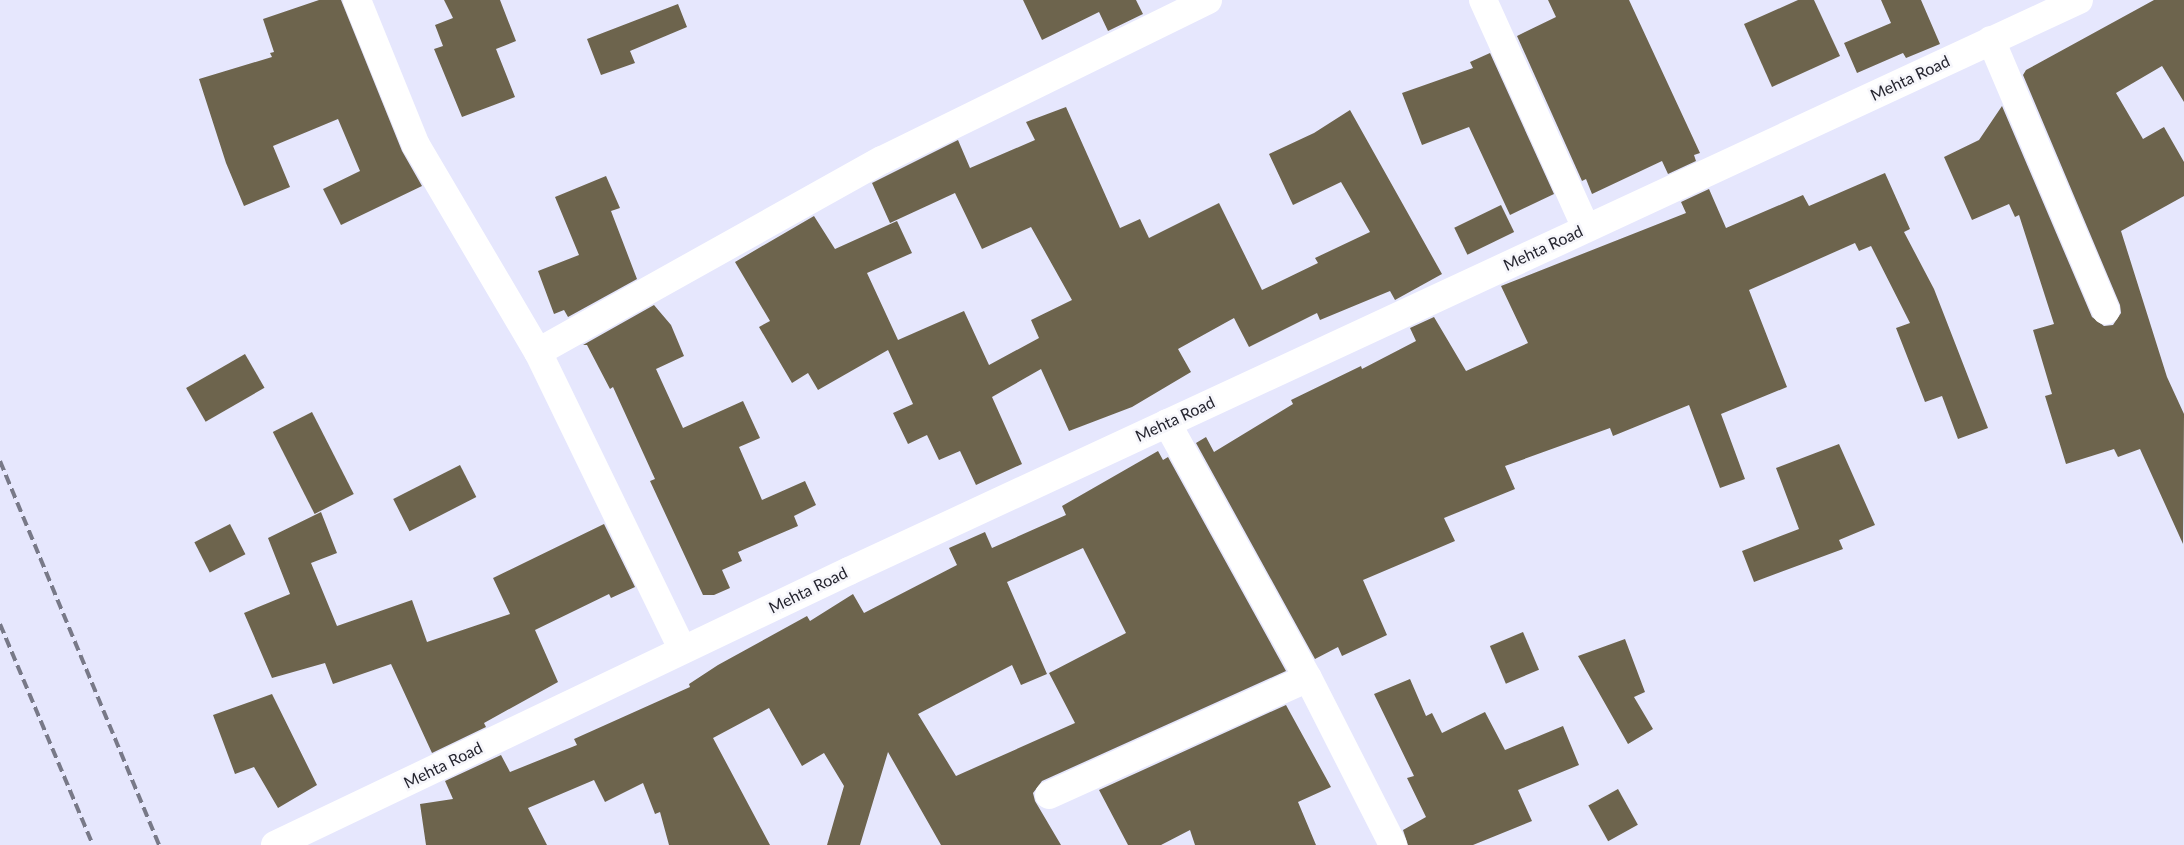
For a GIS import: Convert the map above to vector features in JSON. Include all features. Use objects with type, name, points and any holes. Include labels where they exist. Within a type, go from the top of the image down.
[{"type":"street","points":[[357,0],[416,144],[538,352],[683,650]]},
{"type":"street","points":[[538,352],[882,160],[1208,0]]},
{"type":"street","points":[[1483,0],[1586,228]]},
{"type":"street","name":"Mehta Road","points":[[275,845],[683,650],[1167,423],[2079,0]]},
{"type":"street","points":[[1991,40],[2106,311]]},
{"type":"street","points":[[1167,423],[1308,678],[1393,845]]},
{"type":"street","points":[[1049,795],[1308,678]]},
{"type":"building","points":[[319,0],[341,0],[402,151],[422,186],[341,225],[323,189],[360,171],[338,119],[273,146],[290,187],[244,206],[226,163],[199,79],[272,57],[270,53],[274,52],[263,19]]},
{"type":"building","points":[[444,0],[500,0],[516,41],[496,49],[515,97],[462,117],[434,49],[443,46],[435,25],[453,18]]},
{"type":"building","points":[[1023,0],[1136,0],[1143,14],[1108,31],[1099,12],[1042,40]]},
{"type":"building","points":[[1548,0],[1629,0],[1700,153],[1694,155],[1696,161],[1668,174],[1662,161],[1592,194],[1586,179],[1582,181],[1517,36],[1556,17]]},
{"type":"building","points":[[1798,0],[1814,0],[1840,56],[1772,87],[1744,24]]},
{"type":"building","points":[[1881,0],[1921,0],[1940,44],[1906,58],[1903,53],[1857,73],[1844,43],[1891,23]]},
{"type":"building","points":[[2154,0],[2184,0],[2184,102],[2162,66],[2116,93],[2143,139],[2164,127],[2184,162],[2184,196],[2121,231],[2167,377],[2184,414],[2183,544],[2140,449],[2118,457],[2114,449],[2066,464],[2045,396],[2052,394],[2033,330],[2054,324],[2019,215],[2015,217],[2009,204],[1972,220],[1944,157],[1979,140],[2002,106],[2092,317],[2104,326],[2113,325],[2121,313],[2120,305],[2023,75],[2026,70]]},
{"type":"building","points":[[678,4],[687,27],[630,51],[635,63],[601,75],[587,39]]},
{"type":"building","points":[[1490,53],[1554,194],[1510,215],[1469,127],[1422,145],[1402,93],[1473,68],[1470,62]]},
{"type":"building","points":[[1066,107],[1120,228],[1140,219],[1149,238],[1219,203],[1262,290],[1318,263],[1315,258],[1370,232],[1341,182],[1293,205],[1269,154],[1314,133],[1350,110],[1442,274],[1395,300],[1390,291],[1320,320],[1317,313],[1249,347],[1234,318],[1178,349],[1191,372],[1132,407],[1069,431],[1041,369],[992,397],[1022,464],[976,485],[960,451],[939,460],[927,435],[908,444],[893,413],[913,404],[888,350],[818,390],[808,373],[792,383],[759,327],[770,321],[735,262],[814,216],[835,249],[897,221],[912,253],[867,273],[898,340],[964,311],[989,365],[1039,338],[1031,320],[1072,300],[1031,227],[982,249],[955,193],[890,223],[872,183],[958,140],[970,168],[1035,140],[1026,122]]},
{"type":"building","points":[[1885,173],[1910,229],[1904,232],[1934,289],[1988,428],[1958,439],[1942,396],[1925,402],[1896,328],[1910,323],[1871,246],[1859,251],[1855,243],[1749,290],[1787,387],[1721,414],[1745,479],[1720,488],[1689,405],[1613,436],[1610,428],[1505,466],[1515,489],[1444,518],[1455,541],[1363,580],[1387,635],[1342,656],[1338,647],[1315,659],[1196,443],[1206,437],[1214,452],[1293,404],[1291,400],[1361,366],[1362,369],[1416,341],[1410,328],[1434,317],[1466,371],[1528,343],[1501,286],[1686,213],[1681,202],[1709,189],[1726,228],[1803,195],[1809,206]]},
{"type":"building","points":[[606,176],[620,208],[611,211],[637,279],[568,317],[564,310],[554,314],[538,271],[579,255],[555,197]]},
{"type":"building","points":[[1501,205],[1514,232],[1467,255],[1454,228]]},
{"type":"building","points":[[654,305],[671,325],[684,356],[656,369],[683,428],[743,401],[760,438],[739,447],[762,500],[805,481],[816,505],[794,516],[798,526],[738,552],[742,561],[722,570],[730,588],[714,595],[703,595],[650,481],[655,479],[613,387],[610,389],[587,345],[583,345]]},
{"type":"building","points":[[245,354],[264,388],[206,422],[186,388]]},
{"type":"building","points":[[312,412],[354,494],[315,514],[273,432]]},
{"type":"building","points":[[1839,444],[1875,525],[1839,540],[1843,549],[1754,582],[1742,551],[1799,529],[1776,468]]},
{"type":"building","points":[[1158,451],[1163,460],[1168,457],[1286,671],[1042,781],[1033,793],[1035,801],[1061,845],[941,845],[888,752],[860,845],[827,845],[844,786],[824,753],[802,766],[769,708],[713,738],[770,845],[669,845],[660,812],[655,814],[643,783],[605,802],[594,780],[528,808],[547,845],[426,845],[420,804],[453,799],[445,781],[501,755],[510,772],[577,745],[574,739],[690,687],[689,684],[718,665],[807,616],[810,621],[853,594],[864,613],[957,565],[949,548],[985,532],[992,548],[1066,515],[1062,506]],"holes":[[[1083,548],[1126,633],[1049,673],[1075,723],[956,776],[918,714],[1012,665],[1021,685],[1047,674],[1007,582]]]},
{"type":"building","points":[[460,465],[476,497],[410,531],[393,499]]},
{"type":"building","points":[[321,512],[337,553],[311,563],[337,626],[412,600],[427,642],[510,614],[493,578],[604,524],[635,587],[611,598],[609,594],[535,630],[558,682],[484,723],[486,727],[432,753],[391,664],[333,684],[325,663],[272,678],[244,613],[290,594],[268,538]]},
{"type":"building","points":[[230,524],[245,554],[210,572],[194,542]]},
{"type":"building","points":[[1523,632],[1539,670],[1506,684],[1490,646]]},
{"type":"building","points":[[1625,639],[1645,692],[1634,697],[1653,729],[1628,744],[1578,656]]},
{"type":"building","points":[[1410,679],[1426,716],[1432,713],[1442,733],[1485,712],[1505,750],[1563,726],[1579,765],[1518,790],[1532,821],[1473,845],[1408,845],[1403,830],[1426,817],[1407,778],[1414,776],[1374,694]]},
{"type":"building","points":[[272,694],[317,785],[278,808],[254,767],[235,774],[213,715]]},
{"type":"building","points":[[1286,705],[1331,787],[1298,802],[1316,845],[1195,845],[1190,830],[1161,845],[1128,845],[1099,790]]},
{"type":"building","points":[[1618,789],[1638,825],[1608,841],[1588,805]]},
{"type":"railway","points":[[0,461],[159,845]]},
{"type":"railway","points":[[0,624],[93,845]]}]
